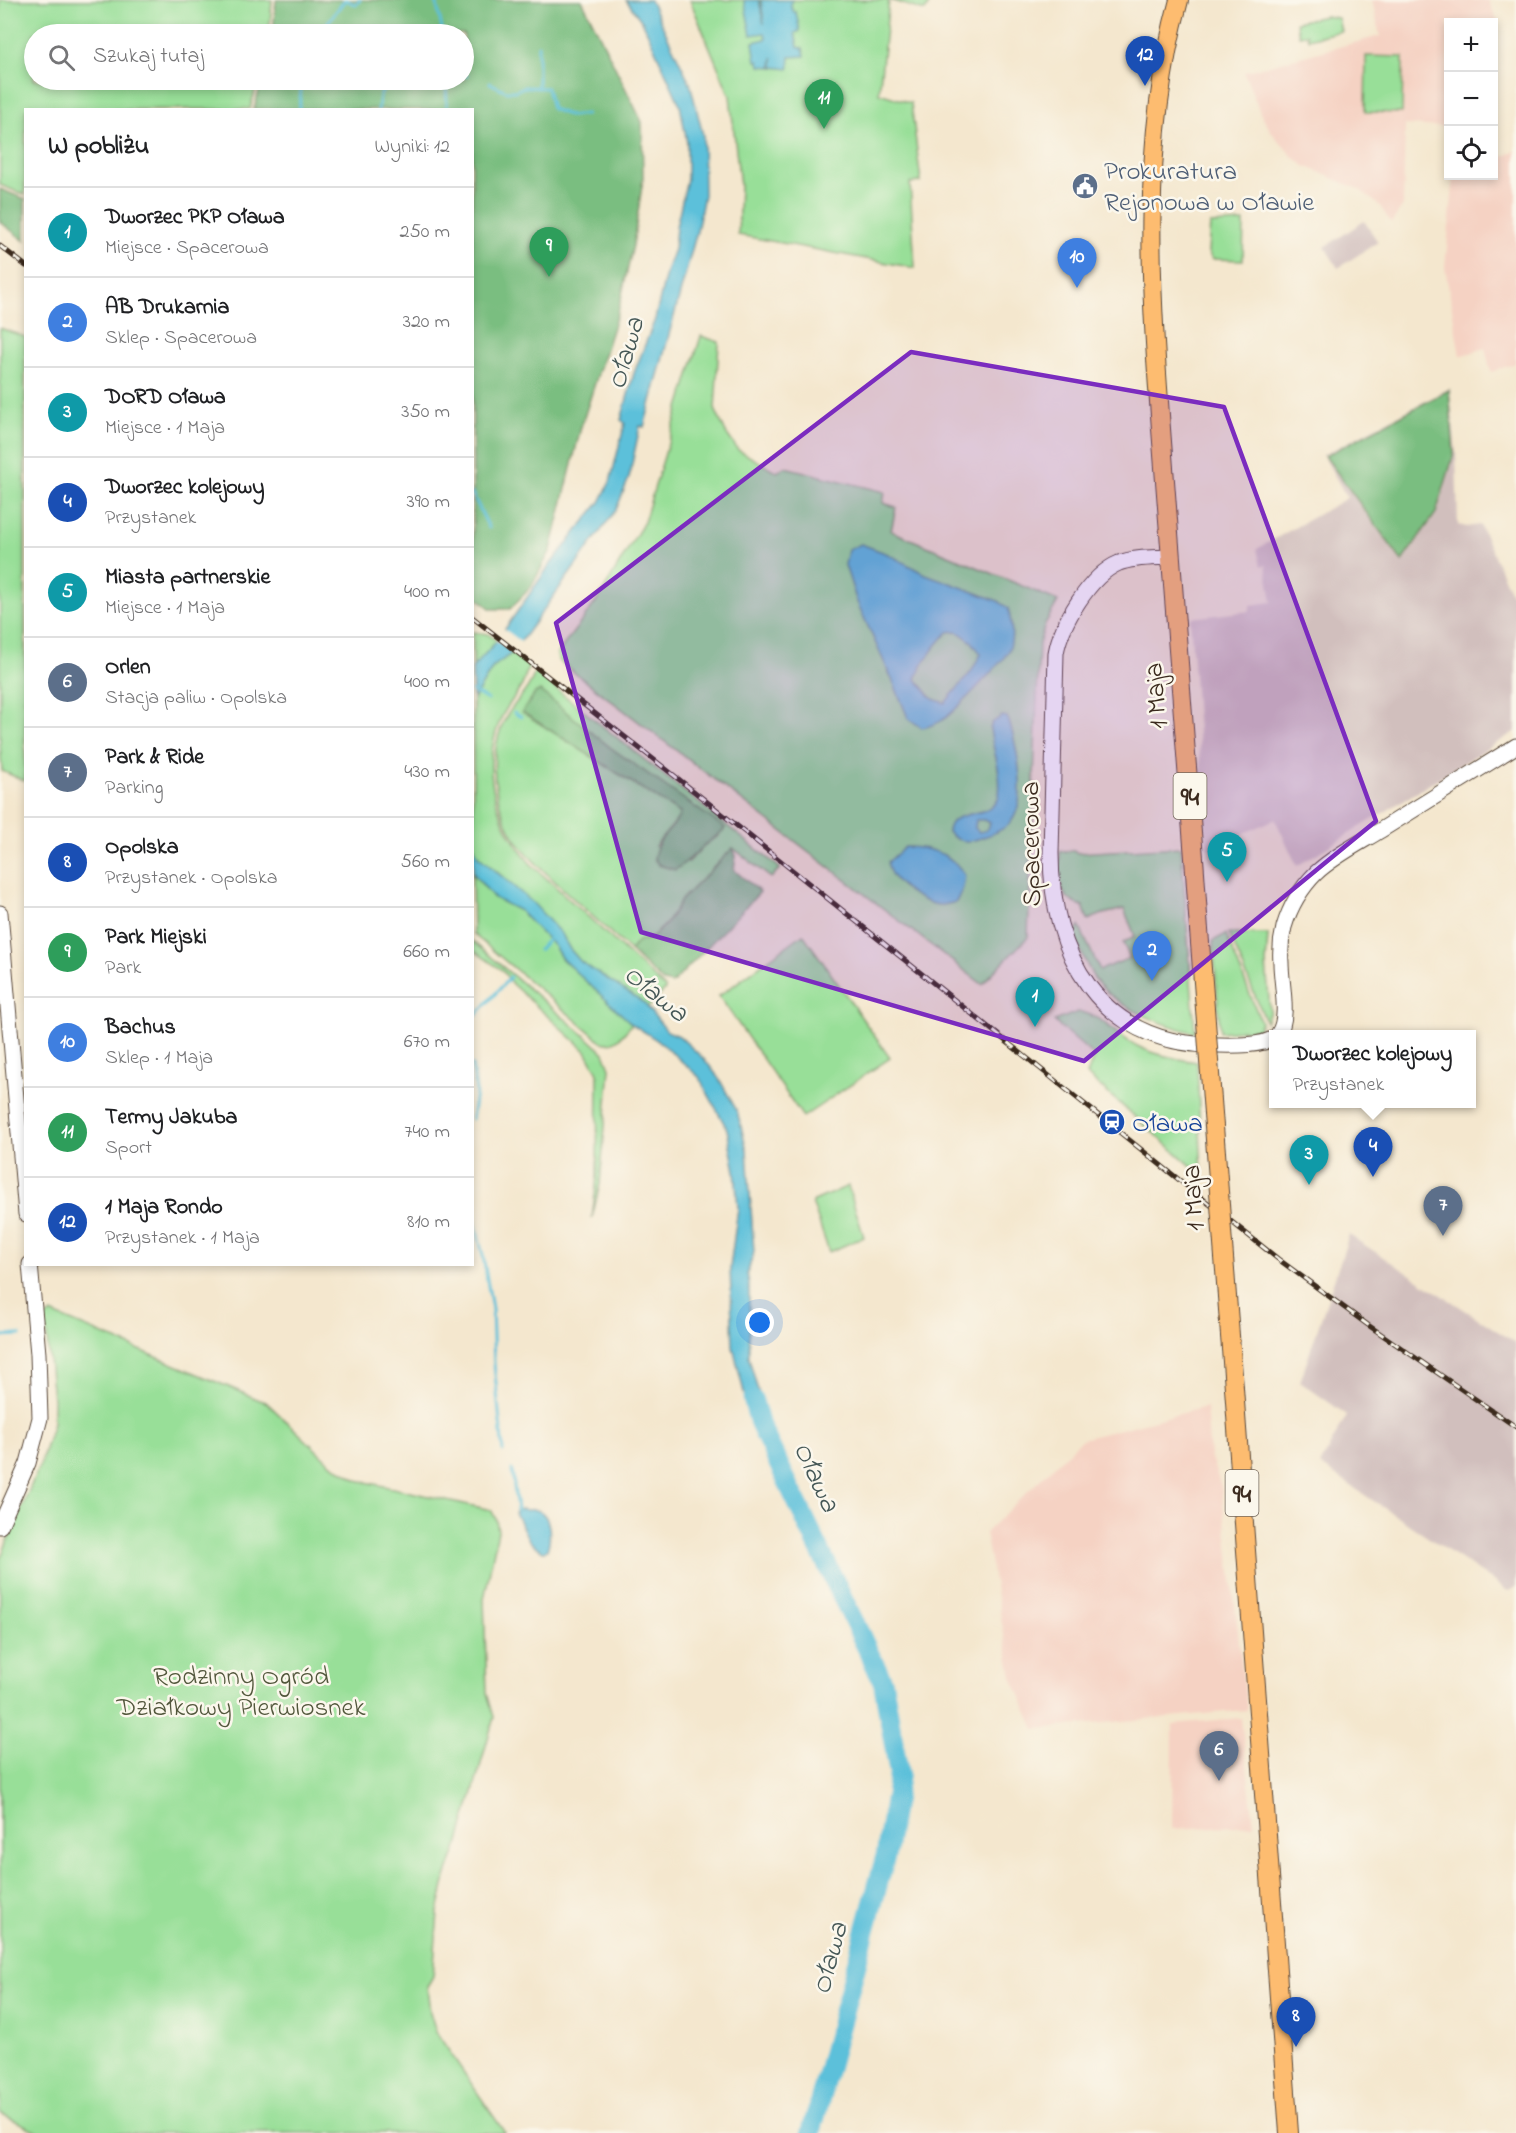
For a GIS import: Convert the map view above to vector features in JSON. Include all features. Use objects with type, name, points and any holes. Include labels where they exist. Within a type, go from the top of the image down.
[{"type":"main road","name":"1 Maja","points":[[1179,0],[1172,26],[1161,91],[1150,217],[1154,318],[1289,2133]]},
{"type":"street","name":"Spacerowa","points":[[1170,557],[1130,560],[1115,565],[1093,583],[1079,600],[1064,625],[1058,641],[1051,881],[1058,922],[1068,951],[1086,986],[1103,1004],[1127,1021],[1167,1039],[1199,1045],[1269,1040]]},
{"type":"street","points":[[1280,1030],[1284,1015],[1282,939],[1288,915],[1307,884],[1318,871],[1516,746]]},
{"type":"street","points":[[0,913],[24,1191]]},
{"type":"street","points":[[0,1526],[28,1463],[40,1418],[39,1365],[30,1266]]},
{"type":"highlighted area","points":[[911,352],[1224,407],[1376,821],[1084,1061],[641,932],[556,623]]},
{"type":"shaded area","points":[[1372,0],[1488,0],[1496,18],[1444,18],[1444,127],[1405,125],[1403,206],[1391,223],[1380,206],[1360,190],[1305,166],[1293,157],[1272,133],[1261,115],[1244,72],[1380,36]]},
{"type":"shaded area","points":[[1516,151],[1516,363],[1491,372],[1485,348],[1460,356],[1445,267],[1454,180],[1498,180],[1498,158]]},
{"type":"shaded area","points":[[1364,221],[1378,242],[1338,268],[1325,247]]},
{"type":"shaded area","points":[[1450,388],[1456,454],[1458,525],[1467,527],[1480,525],[1516,604],[1516,731],[1297,866],[1275,819],[1210,849],[1206,847],[1190,618],[1250,611],[1250,605],[1272,602],[1266,565],[1261,566],[1257,549],[1347,498],[1323,455]]},
{"type":"shaded area","points":[[1349,1235],[1516,1343],[1516,1587],[1508,1591],[1320,1465],[1347,1415],[1300,1382]]},
{"type":"shaded area","points":[[1206,1407],[1210,1455],[1221,1486],[1247,1710],[1035,1729],[1012,1677],[985,1533],[1082,1439]]},
{"type":"shaded area","points":[[1241,1718],[1254,1825],[1172,1829],[1173,1724]]},
{"type":"green space","points":[[0,0],[272,0],[270,24],[24,24],[24,90],[255,90],[250,108],[24,108],[24,195],[0,185]]},
{"type":"green space","points":[[276,0],[582,0],[642,122],[643,179],[633,245],[619,308],[581,427],[551,550],[531,587],[510,609],[491,609],[474,595],[474,108],[254,108],[259,90],[474,90],[474,24],[274,24]]},
{"type":"green space","points":[[690,0],[889,0],[879,93],[911,103],[921,182],[910,183],[915,268],[738,235],[740,186],[730,96]]},
{"type":"green space","points":[[890,0],[931,0],[925,11]]},
{"type":"green space","points":[[1325,16],[1338,18],[1341,31],[1308,39],[1307,34],[1299,35],[1296,22]]},
{"type":"green space","points":[[1366,56],[1403,57],[1402,113],[1365,112]]},
{"type":"green space","points":[[0,189],[24,199],[24,240],[0,222]]},
{"type":"green space","points":[[1244,222],[1243,260],[1212,259],[1208,252],[1210,224]]},
{"type":"green space","points":[[0,328],[24,337],[24,781],[2,771],[0,743]]},
{"type":"green space","points":[[701,336],[719,342],[715,409],[726,433],[738,450],[777,472],[785,467],[885,492],[883,503],[896,507],[891,531],[1058,601],[1045,624],[1039,644],[1028,937],[982,984],[558,660],[557,654],[599,598],[644,522]]},
{"type":"green space","points":[[1449,390],[1454,454],[1436,513],[1402,561],[1325,456]]},
{"type":"green space","points":[[474,632],[488,634],[497,641],[474,667]]},
{"type":"green space","points":[[512,653],[529,666],[522,685],[499,723],[491,761],[495,798],[509,833],[531,864],[665,988],[648,1007],[581,962],[569,948],[563,936],[502,876],[478,856],[474,847],[474,698],[493,667]]},
{"type":"green space","points":[[535,672],[780,868],[771,878],[733,848],[682,899],[666,924],[650,939],[638,941],[630,951],[526,853],[506,821],[497,793],[494,763],[496,748],[502,725]],"holes":[[[540,691],[611,748],[677,795],[719,836],[708,842],[688,862],[655,846],[678,819],[680,813],[523,713]]]},
{"type":"green space","points":[[540,691],[611,748],[725,828],[675,870],[659,865],[654,859],[658,844],[674,825],[680,813],[522,712],[536,692]]},
{"type":"green space","points":[[1181,847],[1195,1033],[1141,1014],[1105,991],[1096,981],[1076,941],[1079,926],[1100,970],[1130,958],[1123,943],[1135,936],[1124,909],[1088,920],[1083,906],[1067,898],[1059,877],[1060,851],[1078,853]]},
{"type":"green space","points":[[733,848],[736,856],[734,870],[760,892],[672,984],[663,982],[630,951],[638,941],[650,939],[666,924],[682,899]]},
{"type":"green space","points":[[474,875],[494,898],[520,911],[554,946],[562,959],[632,1024],[619,1039],[611,1043],[602,1042],[474,935]]},
{"type":"green space","points":[[1229,933],[1268,934],[1266,964],[1270,1011],[1266,1022]]},
{"type":"green space","points":[[803,934],[890,1058],[803,1117],[719,996]]},
{"type":"green space","points":[[1226,934],[1261,1022],[1258,1029],[1220,1032],[1213,941]]},
{"type":"green space","points":[[474,943],[589,1039],[604,1053],[610,1068],[600,1184],[592,1218],[597,1176],[598,1073],[586,1051],[512,984],[503,971],[474,951]]},
{"type":"green space","points":[[1078,1012],[1098,1019],[1145,1050],[1171,1058],[1197,1062],[1202,1175],[1087,1075],[1094,1056],[1054,1021]]},
{"type":"green space","points":[[848,1186],[864,1237],[829,1252],[812,1202]]},
{"type":"green space","name":"Rodzinny Ogród Działkowy Pierwiosnek","points":[[51,1313],[267,1403],[330,1463],[357,1480],[491,1510],[496,1519],[498,1531],[484,1599],[487,1693],[494,1717],[459,1842],[446,1877],[438,1912],[433,1976],[427,1987],[430,2012],[436,2032],[505,2133],[40,2133],[0,2113],[0,1559],[41,1462],[53,1423],[53,1399],[45,1318]]},
{"type":"water","points":[[626,0],[650,0],[690,83],[703,135],[704,195],[697,231],[644,427],[640,426],[629,478],[616,510],[512,653],[493,667],[474,698],[474,666],[496,642],[549,566],[600,502],[610,482],[625,423],[621,420],[634,373],[655,319],[674,249],[676,227],[687,179],[687,143],[680,105],[643,23]]},
{"type":"water","points":[[744,0],[759,0],[764,24],[761,0],[792,0],[791,6],[796,12],[800,31],[795,33],[798,47],[803,48],[805,56],[790,57],[789,69],[773,67],[773,57],[772,67],[760,66],[759,61],[756,61],[753,42],[766,39],[765,33],[751,35]]},
{"type":"water","points":[[861,544],[888,554],[923,573],[998,601],[1008,608],[1012,635],[1006,656],[950,714],[931,726],[922,728],[908,718],[857,602],[845,565],[848,550]],"holes":[[[957,631],[972,642],[981,654],[971,672],[945,703],[933,699],[916,679],[929,654],[948,632]]]},
{"type":"water","points":[[1002,716],[1007,717],[1009,721],[1020,775],[1019,804],[1015,816],[1005,827],[978,839],[962,840],[948,832],[951,824],[964,815],[990,808],[996,803],[999,794],[998,770],[990,729],[992,723]],"holes":[[[976,820],[985,820],[990,823],[989,827],[979,832],[975,828]]]},
{"type":"water","points":[[474,847],[478,856],[533,903],[563,936],[569,948],[581,962],[644,1003],[667,1031],[679,1036],[705,1060],[718,1077],[737,1111],[747,1150],[754,1252],[747,1274],[749,1358],[767,1423],[753,1430],[733,1347],[730,1268],[738,1208],[735,1171],[727,1129],[699,1077],[660,1042],[632,1024],[562,959],[554,946],[520,911],[494,898],[474,874]]},
{"type":"water","points":[[905,847],[923,848],[940,853],[960,868],[965,876],[963,888],[956,902],[943,905],[925,901],[907,891],[893,877],[888,862]]},
{"type":"water","points":[[522,1509],[537,1510],[545,1517],[550,1533],[547,1550],[543,1551],[530,1542],[515,1513]]},
{"type":"pier","points":[[503,628],[523,643],[514,654],[495,639]]},
{"type":"waterway","points":[[327,24],[345,0]]},
{"type":"waterway","points":[[346,0],[356,5],[360,0]]},
{"type":"waterway","points":[[436,0],[441,24]]},
{"type":"waterway","points":[[538,45],[538,88]]},
{"type":"waterway","points":[[490,83],[506,91],[515,91],[524,87],[547,88],[552,109],[571,116],[586,114]]},
{"type":"waterway","points":[[299,108],[301,90]]},
{"type":"waterway","points":[[378,108],[383,90]]},
{"type":"waterway","points":[[446,90],[447,108]]},
{"type":"waterway","points":[[474,497],[489,528]]},
{"type":"waterway","points":[[474,692],[488,700]]},
{"type":"waterway","points":[[514,713],[521,717]]},
{"type":"waterway","points":[[539,950],[550,937]]},
{"type":"waterway","points":[[474,1018],[510,977]]},
{"type":"waterway","points":[[474,1078],[476,1092],[474,1106]]},
{"type":"waterway","points":[[474,1218],[492,1309],[494,1364],[503,1451]]},
{"type":"waterway","points":[[0,1336],[20,1335]]},
{"type":"waterway","name":"Oława","points":[[753,1400],[760,1425],[883,1682],[899,1774],[886,1854],[811,2133]]},
{"type":"waterway","points":[[512,1470],[517,1510]]},
{"type":"railway","points":[[0,246],[24,264]]},
{"type":"railway","points":[[474,619],[676,777],[1278,1259],[1368,1325],[1516,1427]]},
{"type":"place","name":"1 Maja Rondo","points":[[1145,86]]},
{"type":"place","name":"Termy Jakuba","points":[[824,129]]},
{"type":"place","name":"Prokuratura Rejonowa w Oławie","points":[[1085,186]]},
{"type":"place","name":"Park Miejski","points":[[549,277]]},
{"type":"place","name":"Bachus","points":[[1077,288]]},
{"type":"place","name":"Miasta partnerskie","points":[[1227,882]]},
{"type":"place","name":"AB Drukarnia","points":[[1152,981]]},
{"type":"place","name":"Dworzec PKP Oława","points":[[1035,1027]]},
{"type":"place","name":"Oława","points":[[1112,1122]]},
{"type":"place","name":"Dworzec kolejowy","points":[[1373,1177]]},
{"type":"place","name":"DORD Oława","points":[[1309,1185]]},
{"type":"place","name":"Park & Ride","points":[[1443,1236]]},
{"type":"place","name":"Orlen","points":[[1219,1781]]},
{"type":"place","name":"Opolska","points":[[1296,2047]]}]
